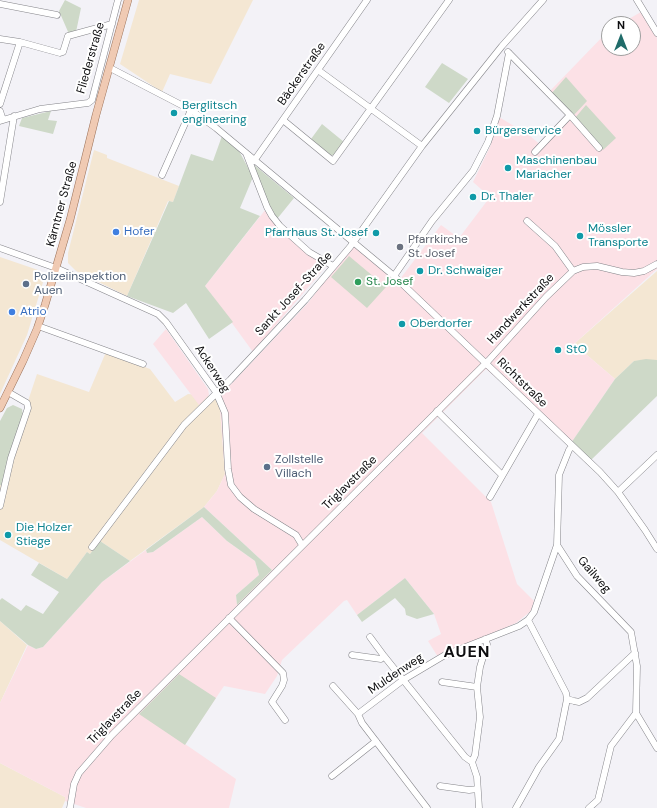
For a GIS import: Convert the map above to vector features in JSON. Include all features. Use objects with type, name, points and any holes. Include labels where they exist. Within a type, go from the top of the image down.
[{"type":"main road","name":"Kärntner Straße","points":[[0,408],[38,326],[56,268],[128,0]]},
{"type":"street","name":"Fliederstraße","points":[[1,120],[40,109],[88,103],[92,100],[118,0]]},
{"type":"street","name":"Bäckerstraße","points":[[254,161],[367,0]]},
{"type":"street","points":[[283,120],[333,161],[449,0]]},
{"type":"street","name":"Sankt Josef-Straße","points":[[92,547],[184,425],[216,392],[230,380],[305,300],[353,242],[422,146],[502,46],[544,0]]},
{"type":"street","points":[[637,0],[657,33]]},
{"type":"street","points":[[0,4],[57,15]]},
{"type":"street","points":[[0,39],[20,42],[60,53],[63,52],[68,36],[112,24]]},
{"type":"street","points":[[0,104],[20,42]]},
{"type":"street","points":[[502,46],[570,115],[599,148]]},
{"type":"street","points":[[394,276],[432,221],[473,171],[488,142],[497,116],[509,53]]},
{"type":"street","name":"Richtstraße","points":[[110,68],[191,110],[216,128],[394,276],[618,492],[646,530],[657,549]]},
{"type":"street","points":[[318,70],[422,146]]},
{"type":"street","points":[[162,175],[191,110]]},
{"type":"street","points":[[0,111],[1,120]]},
{"type":"street","points":[[535,152],[570,115]]},
{"type":"street","points":[[0,202],[14,116]]},
{"type":"street","name":"Richtstraße","points":[[246,153],[272,216],[280,226],[309,252],[333,266]]},
{"type":"street","points":[[527,222],[555,246],[573,271],[583,267],[597,266],[622,272],[634,273],[644,271],[657,264]]},
{"type":"street","name":"Ackerweg","points":[[0,248],[56,268],[158,314],[166,322],[216,392],[225,413],[228,469],[231,485],[240,497],[254,509],[296,535],[302,545]]},
{"type":"street","name":"Handwerkstraße","points":[[485,363],[546,297],[573,271]]},
{"type":"street","points":[[38,326],[143,364]]},
{"type":"street","name":"Triglavstraße","points":[[70,808],[74,784],[82,769],[134,712],[485,363]]},
{"type":"street","points":[[0,506],[11,458],[28,408],[27,403],[8,392]]},
{"type":"street","points":[[437,412],[502,475]]},
{"type":"street","points":[[490,497],[538,414]]},
{"type":"street","points":[[516,808],[539,767],[559,739],[565,714],[567,698],[566,693],[528,620],[534,612],[557,545],[559,475],[572,446]]},
{"type":"street","points":[[618,492],[657,455]]},
{"type":"street","name":"Gailweg","points":[[557,545],[577,576],[632,632],[637,687],[636,713]]},
{"type":"street","points":[[229,618],[282,672],[284,680],[282,686],[272,702],[284,720]]},
{"type":"street","name":"Muldenweg","points":[[358,714],[403,680],[445,655],[519,626],[528,620]]},
{"type":"street","points":[[370,637],[465,756],[472,762],[477,777],[479,808]]},
{"type":"street","points":[[472,762],[475,755],[480,717],[477,687],[480,667],[487,644],[485,639]]},
{"type":"street","points":[[567,698],[579,702],[587,698],[635,653]]},
{"type":"street","points":[[352,655],[381,659],[384,656]]},
{"type":"street","points":[[442,682],[477,687]]},
{"type":"street","points":[[333,686],[358,714],[362,723],[427,808]]},
{"type":"street","points":[[589,808],[598,800],[611,746],[636,713],[657,748]]},
{"type":"street","points":[[332,776],[376,740]]},
{"type":"street","points":[[440,786],[469,790],[477,789]]},
{"type":"shaded area","points":[[139,0],[253,0],[211,84],[170,74],[162,92],[120,64]]},
{"type":"shaded area","points":[[641,12],[657,38],[657,269],[574,344],[615,379],[571,443],[486,369],[422,433],[491,502],[517,584],[534,601],[531,611],[516,623],[438,657],[428,641],[441,634],[434,614],[405,578],[357,615],[347,600],[344,601],[282,660],[277,676],[265,694],[224,686],[185,744],[236,779],[229,808],[86,808],[65,801],[65,797],[0,763],[0,703],[28,645],[36,649],[43,647],[102,582],[146,550],[147,553],[153,552],[202,517],[227,541],[255,561],[259,575],[236,595],[237,604],[272,570],[204,507],[217,491],[225,474],[219,397],[308,303],[352,245],[397,283],[441,225],[459,238],[490,197],[473,182],[490,147],[499,117],[529,135],[543,147],[571,115],[549,92],[601,38],[601,56],[641,56],[641,16],[634,16]]},
{"type":"shaded area","points":[[94,150],[107,155],[107,158],[179,186],[173,202],[168,201],[127,296],[76,271],[68,263],[68,253]]},
{"type":"shaded area","points":[[266,209],[273,221],[328,264],[253,352],[205,286]]},
{"type":"shaded area","points":[[0,257],[41,271],[44,279],[27,335],[0,394]]},
{"type":"shaded area","points":[[657,271],[657,360],[634,361],[615,379],[574,344]]},
{"type":"shaded area","points":[[166,329],[208,389],[209,395],[199,405],[153,344]]},
{"type":"shaded area","points":[[106,352],[150,369],[175,402],[188,394],[219,397],[225,474],[217,491],[204,507],[130,561],[100,541],[90,554],[87,552],[67,579],[0,540],[0,485],[37,374],[89,392]]},
{"type":"shaded area","points":[[0,621],[27,645],[0,703]]},
{"type":"shaded area","points":[[0,763],[65,797],[62,808],[0,808]]},
{"type":"green space","points":[[65,0],[81,8],[76,32],[69,34],[59,11]]},
{"type":"green space","points":[[442,63],[468,79],[449,103],[425,87]]},
{"type":"green space","points":[[566,77],[587,101],[573,116],[551,94]]},
{"type":"green space","points":[[586,105],[616,138],[603,150],[575,118]]},
{"type":"green space","points":[[51,111],[48,120],[57,121],[53,134],[19,126],[22,118]]},
{"type":"green space","points":[[322,124],[344,142],[334,155],[329,155],[311,139]]},
{"type":"green space","points":[[222,136],[238,149],[253,177],[240,208],[260,216],[205,286],[233,322],[209,339],[186,303],[173,313],[127,296],[169,201],[173,202],[191,154],[213,161]]},
{"type":"green space","points":[[253,164],[294,198],[277,219],[272,213]]},
{"type":"green space","name":"St. Josef","points":[[349,256],[386,287],[367,308],[331,277]]},
{"type":"green space","points":[[646,359],[657,360],[657,396],[590,461],[571,443],[615,379],[634,361]]},
{"type":"green space","points":[[13,405],[22,409],[23,415],[10,453],[2,486],[0,485],[0,421],[7,408]]},
{"type":"green space","points":[[204,507],[272,570],[237,605],[236,595],[259,575],[255,561],[227,541],[202,517],[153,552],[147,553],[146,550]]},
{"type":"green space","points":[[100,541],[130,561],[102,582],[43,647],[36,649],[28,645],[0,621],[0,600],[2,598],[21,611],[26,605],[43,614],[59,592],[31,575],[39,563],[67,579],[87,552],[90,554]]},
{"type":"green space","points":[[405,578],[434,614],[417,619],[406,615],[405,609],[395,598],[362,622],[357,615]]},
{"type":"green space","points":[[179,674],[216,698],[185,745],[139,714]]},
{"type":"place","name":"Berglitsch engineering","points":[[174,113]]},
{"type":"place","name":"Bürgerservice","points":[[477,131]]},
{"type":"place","name":"Maschinenbau Mariacher","points":[[508,168]]},
{"type":"place","name":"Dr. Thaler","points":[[473,197]]},
{"type":"place","name":"Hofer","points":[[116,232]]},
{"type":"place","name":"Pfarrhaus St. Josef","points":[[376,233]]},
{"type":"place","name":"Mössler Transporte","points":[[580,236]]},
{"type":"place","name":"Pfarrkirche St. Josef","points":[[400,247]]},
{"type":"place","name":"Dr. Schwaiger","points":[[420,271]]},
{"type":"place","name":"St. Josef","points":[[358,282]]},
{"type":"place","name":"Polizeiinspektion Auen","points":[[26,284]]},
{"type":"place","name":"Atrio","points":[[12,312]]},
{"type":"place","name":"Oberdorfer","points":[[402,324]]},
{"type":"place","name":"StO","points":[[558,350]]},
{"type":"place","name":"Zollstelle Villach","points":[[267,467]]},
{"type":"place","name":"Die Holzer Stiege","points":[[8,535]]},
{"type":"district","name":"AUEN","points":[[467,653]]}]
